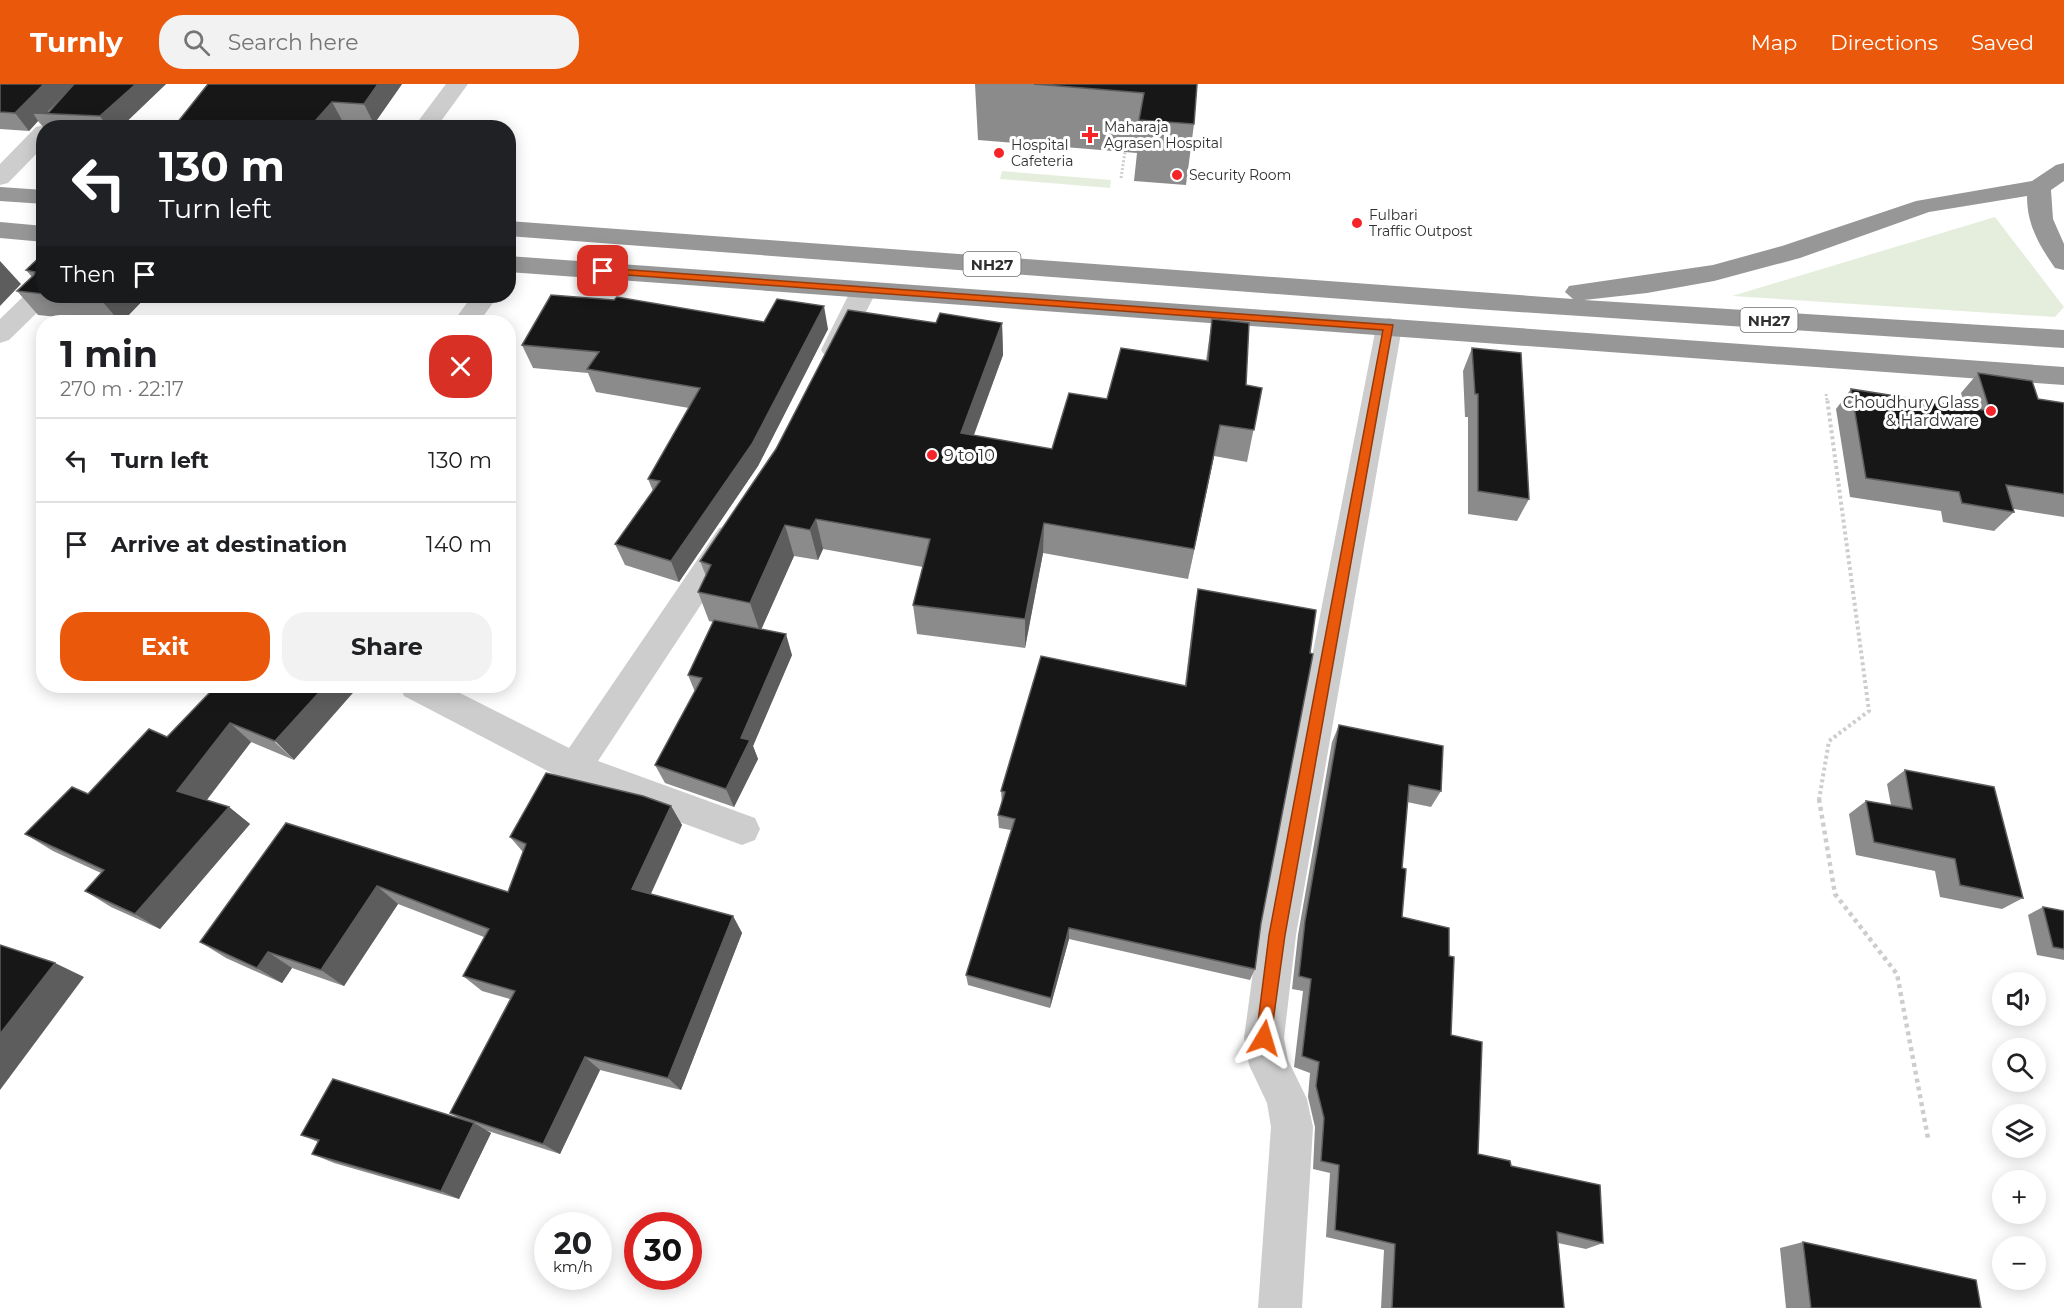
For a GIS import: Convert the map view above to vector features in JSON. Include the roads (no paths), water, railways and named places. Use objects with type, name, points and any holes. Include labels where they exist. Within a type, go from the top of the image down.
[{"type":"highway","name":"NH27","points":[[1475,301],[1647,285],[1714,273],[1791,252],[1924,206],[2039,187],[2064,170]]},
{"type":"highway","points":[[2039,187],[2037,212],[2048,240],[2064,262]]},
{"type":"highway","points":[[0,194],[36,196]]},
{"type":"highway","name":"NH27","points":[[516,229],[1475,301],[2064,339]]},
{"type":"highway","points":[[0,230],[36,233]]},
{"type":"highway","name":"NH27","points":[[516,265],[2064,376]]},
{"type":"street","points":[[430,120],[457,84]]},
{"type":"street","points":[[0,178],[36,140]]},
{"type":"street","points":[[823,371],[864,290]]},
{"type":"street","points":[[0,334],[36,299]]},
{"type":"street","points":[[1280,1308],[1292,1127],[1287,1099],[1269,1065],[1264,1038],[1277,935],[1389,327]]},
{"type":"street","points":[[575,768],[746,512]]},
{"type":"street","points":[[430,693],[575,768],[742,830]]},
{"type":"place","name":"Maharaja Agrasen Hospital","points":[[1090,135]]},
{"type":"place","name":"Hospital Cafeteria","points":[[999,153]]},
{"type":"place","name":"Security Room","points":[[1177,175]]},
{"type":"place","name":"Fulbari Traffic Outpost","points":[[1357,223]]},
{"type":"place","name":"Choudhury Glass & Hardware","points":[[1991,411]]},
{"type":"place","name":"9 to 10","points":[[932,455]]}]
